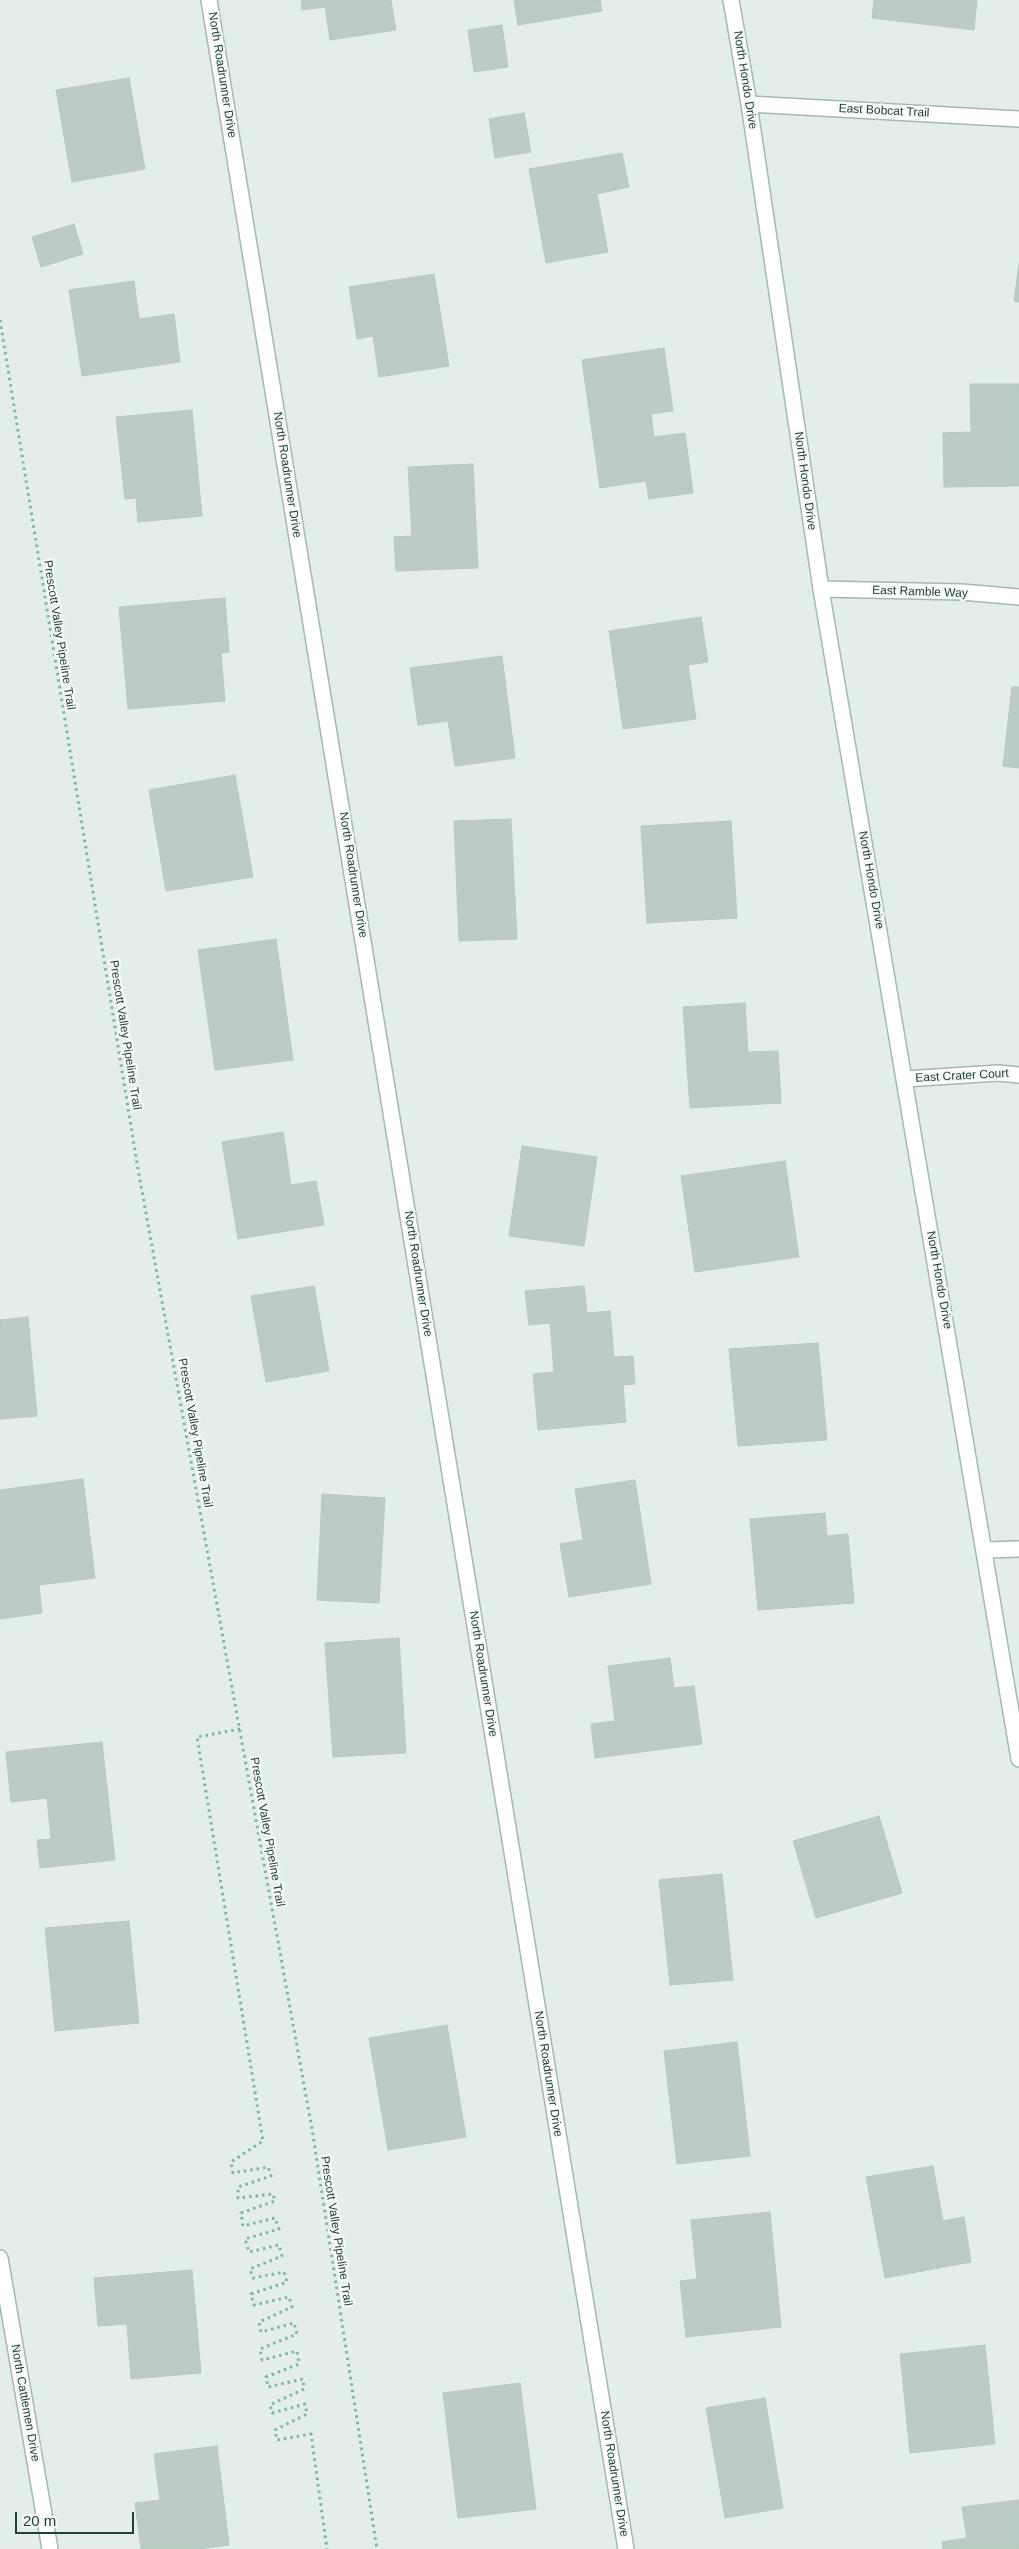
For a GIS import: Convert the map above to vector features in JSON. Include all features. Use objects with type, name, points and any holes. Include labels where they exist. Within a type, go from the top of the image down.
[{"type":"street","name":"North Roadrunner Drive","points":[[209,0],[626,2549]]},
{"type":"street","name":"North Hondo Drive","points":[[731,0],[749,104],[821,588],[1019,1759]]},
{"type":"street","name":"East Bobcat Trail","points":[[749,104],[1019,119]]},
{"type":"street","name":"East Ramble Way","points":[[821,588],[962,592],[1019,597]]},
{"type":"street","name":"East Crater Court","points":[[905,1079],[998,1073],[1019,1074]]},
{"type":"street","points":[[985,1550],[1019,1549]]},
{"type":"street","name":"North Cattlemen Drive","points":[[0,2258],[50,2549]]},
{"type":"path","name":"Prescott Valley Pipeline Trail","points":[[0,320],[138,1169],[312,2130],[377,2549]]},
{"type":"path","points":[[240,1729],[197,1737],[263,2141],[231,2162],[233,2173],[268,2167],[271,2176],[238,2187],[238,2198],[273,2194],[274,2201],[241,2213],[244,2226],[276,2218],[279,2229],[245,2239],[248,2252],[279,2245],[282,2256],[250,2269],[253,2278],[284,2272],[287,2282],[251,2294],[254,2304],[289,2297],[292,2307],[258,2322],[261,2332],[294,2324],[297,2334],[260,2349],[262,2360],[297,2351],[299,2364],[266,2377],[268,2387],[303,2379],[304,2389],[270,2405],[272,2413],[305,2404],[307,2414],[275,2430],[277,2440],[310,2434],[327,2549]]},
{"type":"building","points":[[301,0],[391,0],[396,30],[330,40],[325,7],[302,10]]},
{"type":"building","points":[[514,0],[600,0],[602,11],[518,25]]},
{"type":"building","points":[[874,0],[977,0],[974,30],[872,18]]},
{"type":"building","points":[[502,25],[508,67],[474,72],[468,30]]},
{"type":"building","points":[[129,78],[145,169],[72,182],[56,90]]},
{"type":"building","points":[[524,113],[531,152],[495,158],[489,119]]},
{"type":"building","points":[[622,153],[629,187],[597,194],[608,252],[546,263],[529,169]]},
{"type":"building","points":[[74,224],[83,254],[41,267],[32,237]]},
{"type":"building","points":[[1019,264],[1019,302],[1014,301]]},
{"type":"building","points":[[434,274],[449,366],[379,377],[373,336],[357,339],[349,287]]},
{"type":"building","points":[[134,281],[139,319],[174,314],[180,362],[82,376],[69,290]]},
{"type":"building","points":[[664,348],[673,411],[651,414],[654,437],[685,433],[693,493],[649,499],[646,481],[600,488],[582,360]]},
{"type":"building","points":[[970,384],[1019,384],[1019,486],[944,487],[943,433],[971,432]]},
{"type":"building","points":[[192,410],[202,516],[138,522],[136,498],[125,499],[116,417]]},
{"type":"building","points":[[473,464],[478,568],[396,571],[394,537],[412,536],[408,467]]},
{"type":"building","points":[[225,598],[229,652],[221,653],[225,701],[128,709],[119,607]]},
{"type":"building","points":[[701,617],[708,662],[688,665],[696,719],[623,729],[609,631]]},
{"type":"building","points":[[502,656],[515,758],[455,766],[448,721],[418,725],[410,668]]},
{"type":"building","points":[[1012,687],[1019,687],[1019,768],[1003,766]]},
{"type":"building","points":[[235,775],[253,877],[166,891],[149,790]]},
{"type":"building","points":[[511,819],[517,939],[459,941],[454,821]]},
{"type":"building","points":[[731,821],[737,918],[647,923],[641,826]]},
{"type":"building","points":[[276,939],[293,1060],[215,1070],[198,950]]},
{"type":"building","points":[[745,1003],[748,1052],[778,1051],[781,1103],[690,1108],[683,1007]]},
{"type":"building","points":[[283,1132],[291,1185],[316,1181],[324,1225],[238,1239],[222,1142]]},
{"type":"building","points":[[522,1146],[597,1157],[584,1246],[509,1236]]},
{"type":"building","points":[[785,1161],[799,1257],[695,1272],[681,1176]]},
{"type":"building","points":[[314,1286],[329,1371],[266,1382],[251,1296]]},
{"type":"building","points":[[584,1286],[587,1313],[610,1311],[614,1357],[633,1356],[635,1384],[623,1385],[626,1422],[538,1430],[533,1374],[554,1372],[550,1323],[529,1325],[525,1291]]},
{"type":"building","points":[[28,1317],[37,1416],[0,1419],[0,1320]]},
{"type":"building","points":[[818,1343],[827,1440],[738,1446],[729,1349]]},
{"type":"building","points":[[83,1479],[95,1578],[39,1585],[42,1613],[0,1619],[0,1490]]},
{"type":"building","points":[[635,1480],[651,1584],[569,1597],[560,1544],[583,1540],[575,1489]]},
{"type":"building","points":[[322,1494],[385,1498],[379,1603],[317,1600]]},
{"type":"building","points":[[825,1513],[827,1536],[848,1534],[854,1603],[758,1610],[750,1519]]},
{"type":"building","points":[[399,1638],[406,1753],[333,1757],[325,1643]]},
{"type":"building","points":[[670,1658],[674,1688],[694,1686],[702,1744],[595,1758],[591,1724],[615,1721],[608,1666]]},
{"type":"building","points":[[102,1742],[115,1860],[40,1868],[37,1840],[51,1839],[47,1798],[11,1802],[6,1752]]},
{"type":"building","points":[[879,1816],[902,1893],[816,1918],[793,1841]]},
{"type":"building","points":[[722,1874],[733,1980],[670,1985],[659,1880]]},
{"type":"building","points":[[129,1921],[139,2023],[55,2031],[45,1928]]},
{"type":"building","points":[[447,2025],[466,2137],[388,2150],[369,2038]]},
{"type":"building","points":[[737,2042],[750,2156],[677,2164],[664,2051]]},
{"type":"building","points":[[933,2166],[943,2221],[964,2217],[971,2262],[885,2278],[866,2177]]},
{"type":"building","points":[[770,2212],[781,2327],[686,2337],[680,2281],[697,2279],[691,2220]]},
{"type":"building","points":[[192,2270],[201,2373],[131,2379],[127,2324],[98,2326],[94,2278]]},
{"type":"building","points":[[985,2345],[995,2444],[910,2453],[900,2354]]},
{"type":"building","points":[[520,2383],[536,2509],[458,2518],[443,2393]]},
{"type":"building","points":[[765,2398],[783,2508],[725,2518],[706,2408]]},
{"type":"building","points":[[217,2446],[229,2545],[199,2549],[141,2549],[135,2503],[160,2500],[154,2454]]},
{"type":"building","points":[[1019,2500],[1019,2549],[943,2549],[942,2542],[967,2538],[962,2507]]}]
